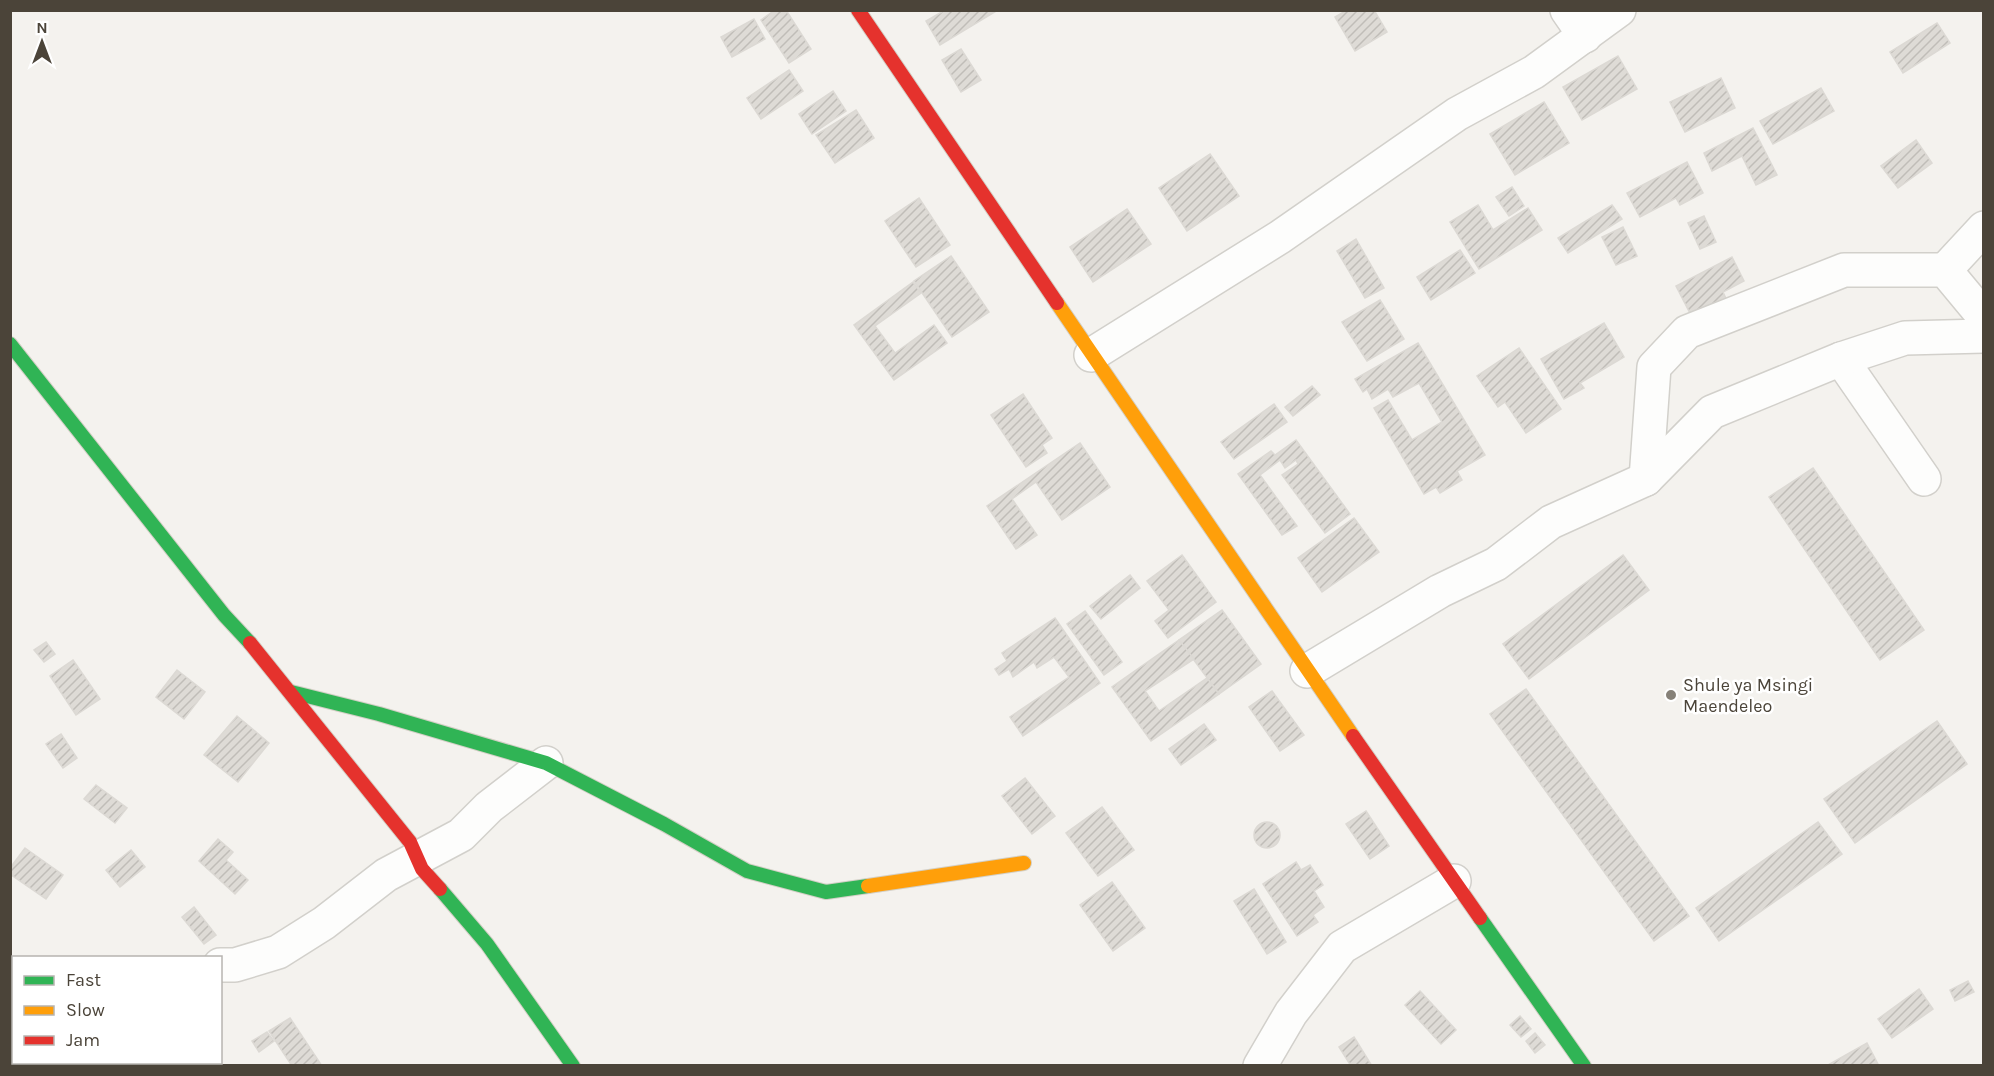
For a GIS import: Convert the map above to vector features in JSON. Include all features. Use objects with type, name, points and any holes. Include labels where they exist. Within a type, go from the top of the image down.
[{"type":"street","points":[[858,10],[1307,671],[1584,1065]]},
{"type":"street","points":[[1091,355],[1280,237],[1457,114],[1534,72],[1576,23],[1619,10]]},
{"type":"street","points":[[1646,479],[1654,367],[1687,332],[1844,270],[1945,270],[1983,228]]},
{"type":"street","points":[[1945,270],[1983,317]]},
{"type":"street","points":[[1307,671],[1440,591],[1496,564],[1551,522],[1646,479],[1712,412],[1840,358],[1905,338],[1983,336]]},
{"type":"street","points":[[10,344],[224,615],[291,692],[410,842],[422,868],[487,944],[573,1065]]},
{"type":"street","points":[[1840,358],[1924,479]]},
{"type":"street","points":[[291,692],[379,714],[546,763],[664,824],[747,871],[826,892],[1024,863]]},
{"type":"street","points":[[222,965],[235,965],[278,951],[324,923],[386,875],[461,835],[489,807],[546,763]]},
{"type":"street","points":[[1260,1065],[1291,1013],[1342,947],[1454,880]]},
{"type":"building","points":[[775,10],[786,10],[811,49],[789,63],[761,20]]},
{"type":"building","points":[[945,10],[998,10],[940,45],[926,21]]},
{"type":"building","points":[[1347,10],[1374,10],[1387,32],[1355,51],[1335,17]]},
{"type":"building","points":[[754,19],[765,39],[732,57],[721,37]]},
{"type":"building","points":[[1937,23],[1950,43],[1903,73],[1890,52]]},
{"type":"building","points":[[961,49],[981,80],[961,92],[942,60]]},
{"type":"building","points":[[1618,56],[1637,89],[1582,120],[1563,87]]},
{"type":"building","points":[[789,70],[803,91],[761,119],[747,98]]},
{"type":"building","points":[[1721,78],[1735,108],[1685,132],[1670,102]]},
{"type":"building","points":[[1821,88],[1834,111],[1773,144],[1760,121]]},
{"type":"building","points":[[833,91],[846,111],[812,134],[799,114]]},
{"type":"building","points":[[1544,102],[1569,143],[1515,175],[1490,134]]},
{"type":"building","points":[[856,110],[874,138],[835,163],[816,135]]},
{"type":"building","points":[[1753,128],[1777,175],[1756,185],[1742,156],[1712,171],[1704,153]]},
{"type":"building","points":[[1916,140],[1932,163],[1898,188],[1881,166]]},
{"type":"building","points":[[1210,154],[1239,196],[1187,231],[1159,188]]},
{"type":"building","points":[[1687,162],[1703,193],[1680,205],[1676,198],[1640,217],[1627,193]]},
{"type":"building","points":[[1512,187],[1524,206],[1509,216],[1496,197]]},
{"type":"building","points":[[919,198],[950,245],[916,267],[885,221]]},
{"type":"building","points":[[1478,205],[1493,230],[1528,208],[1542,230],[1479,269],[1450,222]]},
{"type":"building","points":[[1612,205],[1622,219],[1568,253],[1558,238]]},
{"type":"building","points":[[1127,209],[1151,244],[1093,282],[1070,247]]},
{"type":"building","points":[[1704,216],[1716,242],[1700,249],[1688,223]]},
{"type":"building","points":[[1623,227],[1637,256],[1616,265],[1602,237]]},
{"type":"building","points":[[1356,239],[1384,288],[1365,298],[1337,251]]},
{"type":"building","points":[[1460,250],[1475,273],[1431,300],[1417,277]]},
{"type":"building","points":[[951,256],[989,312],[952,337],[914,281]]},
{"type":"building","points":[[1732,257],[1744,281],[1723,292],[1728,303],[1694,321],[1676,286]]},
{"type":"building","points":[[913,282],[921,293],[875,326],[895,353],[934,325],[947,343],[894,380],[854,325]]},
{"type":"building","points":[[1380,300],[1404,339],[1367,361],[1342,322]]},
{"type":"building","points":[[1604,323],[1624,357],[1580,383],[1584,388],[1564,399],[1541,359]]},
{"type":"building","points":[[1418,343],[1485,455],[1457,471],[1462,480],[1440,493],[1436,487],[1424,494],[1374,408],[1388,400],[1412,440],[1442,422],[1419,383],[1393,397],[1388,389],[1372,399],[1367,389],[1363,392],[1355,379]]},
{"type":"building","points":[[1519,348],[1561,409],[1526,433],[1505,402],[1498,407],[1477,376]]},
{"type":"building","points":[[1312,386],[1320,395],[1293,416],[1285,407]]},
{"type":"building","points":[[1023,394],[1052,438],[1042,445],[1047,453],[1026,467],[991,415]]},
{"type":"building","points":[[1274,404],[1287,422],[1234,459],[1221,442]]},
{"type":"building","points":[[1296,440],[1350,514],[1325,533],[1282,475],[1298,464],[1296,460],[1285,468],[1280,460],[1260,475],[1297,526],[1282,535],[1238,474],[1271,451],[1275,455]]},
{"type":"building","points":[[1080,443],[1110,487],[1062,520],[1036,482],[1012,499],[1037,535],[1016,549],[987,506]]},
{"type":"building","points":[[1813,468],[1924,630],[1880,660],[1769,497]]},
{"type":"building","points":[[1354,518],[1379,552],[1322,592],[1298,558]]},
{"type":"building","points":[[1182,555],[1216,602],[1168,638],[1155,621],[1169,610],[1147,581]]},
{"type":"building","points":[[1623,555],[1649,590],[1529,679],[1503,644]]},
{"type":"building","points":[[1130,575],[1140,588],[1101,619],[1090,606]]},
{"type":"building","points":[[1222,610],[1261,664],[1219,694],[1179,640]]},
{"type":"building","points":[[1085,611],[1122,662],[1104,675],[1067,624]]},
{"type":"building","points":[[1055,618],[1100,683],[1023,736],[1010,717],[1069,677],[1054,657],[1037,668],[1034,662],[1013,677],[1009,669],[999,675],[995,669],[1007,661],[1002,653]]},
{"type":"building","points":[[1179,640],[1194,659],[1145,691],[1159,711],[1207,678],[1219,694],[1151,741],[1112,687]]},
{"type":"building","points":[[46,642],[55,654],[44,662],[34,650]]},
{"type":"building","points":[[73,660],[100,699],[76,715],[50,676]]},
{"type":"building","points":[[177,670],[205,692],[184,719],[156,697]]},
{"type":"building","points":[[1526,689],[1689,916],[1654,941],[1490,714]]},
{"type":"building","points":[[1272,691],[1304,735],[1280,751],[1249,707]]},
{"type":"building","points":[[237,716],[269,743],[238,782],[204,755]]},
{"type":"building","points":[[1937,721],[1967,764],[1855,843],[1824,799]]},
{"type":"building","points":[[1204,724],[1216,740],[1181,765],[1169,749]]},
{"type":"building","points":[[61,734],[77,758],[63,768],[46,744]]},
{"type":"building","points":[[1025,778],[1055,816],[1032,834],[1002,796]]},
{"type":"building","points":[[96,785],[127,808],[115,823],[84,799]]},
{"type":"building","points":[[1102,807],[1134,850],[1098,876],[1066,833]]},
{"type":"building","points":[[1366,811],[1389,846],[1370,859],[1346,824]]},
{"type":"building","points":[[1267,822],[1276,826],[1280,835],[1276,844],[1267,848],[1258,844],[1254,835],[1258,826]]},
{"type":"building","points":[[1818,822],[1842,854],[1719,941],[1696,908]]},
{"type":"building","points":[[218,839],[233,852],[226,860],[248,880],[235,894],[199,861]]},
{"type":"building","points":[[25,848],[63,875],[46,899],[10,874],[10,868]]},
{"type":"building","points":[[131,850],[145,867],[120,887],[106,870]]},
{"type":"building","points":[[1296,862],[1301,870],[1310,865],[1323,885],[1314,891],[1324,907],[1313,915],[1318,922],[1297,936],[1263,884]]},
{"type":"building","points":[[1112,882],[1145,928],[1113,951],[1080,905]]},
{"type":"building","points":[[1254,889],[1286,942],[1267,954],[1234,901]]},
{"type":"building","points":[[194,907],[216,935],[204,944],[182,917]]},
{"type":"building","points":[[1968,981],[1974,992],[1955,1001],[1950,990]]},
{"type":"building","points":[[1919,989],[1933,1009],[1892,1038],[1878,1019]]},
{"type":"building","points":[[1420,991],[1456,1030],[1441,1044],[1405,1005]]},
{"type":"building","points":[[1520,1016],[1531,1029],[1521,1037],[1510,1025]]},
{"type":"building","points":[[290,1018],[322,1066],[292,1066],[269,1031]]},
{"type":"building","points":[[267,1032],[274,1041],[259,1052],[252,1041]]},
{"type":"building","points":[[1535,1033],[1545,1045],[1535,1053],[1526,1041]]},
{"type":"building","points":[[1354,1037],[1372,1066],[1351,1066],[1339,1047]]},
{"type":"building","points":[[1867,1043],[1879,1066],[1828,1066],[1828,1065]]},
{"type":"traffic: fast","points":[[10,344],[224,615],[250,643]]},
{"type":"traffic: fast","points":[[291,692],[379,714],[546,763],[664,824],[747,871],[826,892],[868,886]]},
{"type":"traffic: fast","points":[[440,889],[487,944],[573,1066]]},
{"type":"traffic: fast","points":[[1480,918],[1584,1066]]},
{"type":"traffic: slow","points":[[1057,303],[1353,736]]},
{"type":"traffic: slow","points":[[868,886],[1024,863]]},
{"type":"traffic: jam","points":[[858,10],[1057,303]]},
{"type":"traffic: jam","points":[[250,643],[410,842],[422,869],[440,889]]},
{"type":"traffic: jam","points":[[1353,736],[1480,918]]},
{"type":"place","name":"Shule ya Msingi Maendeleo","points":[[1671,695]]}]
